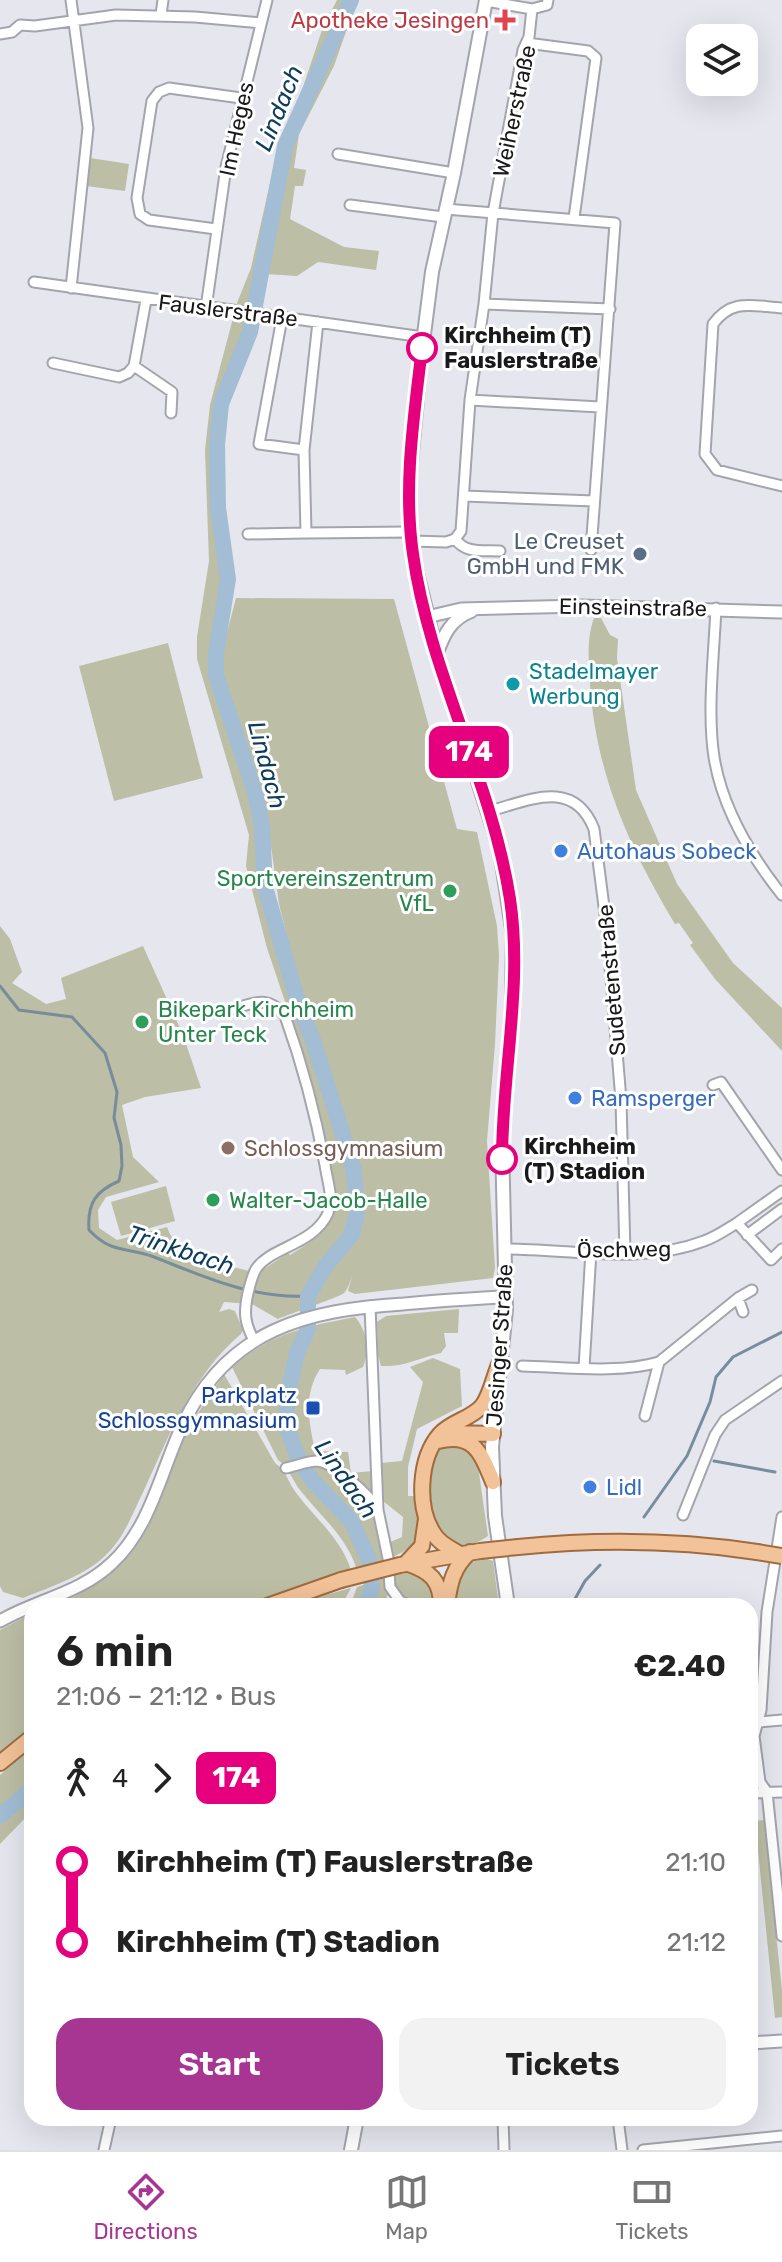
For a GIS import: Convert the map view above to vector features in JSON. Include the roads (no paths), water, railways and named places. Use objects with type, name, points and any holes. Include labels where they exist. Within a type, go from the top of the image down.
[{"type":"main road","name":"Jesinger Straße","points":[[486,0],[423,337],[409,483],[411,537],[427,617],[490,811],[510,900],[514,962],[501,1197],[506,1297],[493,1430],[493,1482],[507,1598]]},
{"type":"main road","points":[[403,1564],[422,1546],[427,1460],[438,1439],[485,1402],[501,1360]]},
{"type":"main road","points":[[438,1439],[466,1425],[493,1430]]},
{"type":"main road","points":[[438,1439],[454,1438],[469,1442],[484,1460],[493,1482]]},
{"type":"main road","points":[[426,1518],[439,1540],[470,1552]]},
{"type":"main road","points":[[290,1598],[341,1580],[403,1564],[518,1547],[646,1541],[782,1556]]},
{"type":"main road","points":[[446,1598],[452,1575],[470,1552]]},
{"type":"main road","points":[[403,1564],[431,1573],[442,1598]]},
{"type":"main road","points":[[0,1763],[24,1744]]},
{"type":"main road","points":[[351,2150],[356,2126]]},
{"type":"street","points":[[71,0],[88,128],[71,288]]},
{"type":"street","points":[[161,15],[163,0]]},
{"type":"street","name":"Im Heges","points":[[206,308],[216,229],[241,98],[267,0]]},
{"type":"street","points":[[486,0],[532,9],[547,5],[548,0]]},
{"type":"street","name":"Weiherstraße","points":[[455,539],[461,531],[470,400],[493,213],[532,9]]},
{"type":"street","points":[[0,34],[12,32],[20,25],[116,15],[161,15],[261,23]]},
{"type":"street","points":[[527,43],[588,51],[596,58],[574,218]]},
{"type":"street","points":[[216,229],[149,220],[140,214],[137,198],[152,101],[159,92],[169,88],[241,98]]},
{"type":"street","points":[[338,154],[454,173]]},
{"type":"street","points":[[350,205],[615,223],[591,550]]},
{"type":"street","name":"Fauslerstraße","points":[[34,282],[423,337]]},
{"type":"street","points":[[53,363],[119,377],[128,373],[134,366],[146,300]]},
{"type":"street","points":[[484,304],[610,309]]},
{"type":"street","points":[[782,308],[737,305],[723,310],[713,324],[705,454],[717,470],[782,486]]},
{"type":"street","points":[[282,318],[259,444],[304,450]]},
{"type":"street","points":[[306,533],[304,450],[318,322]]},
{"type":"street","points":[[134,366],[172,392],[171,413]]},
{"type":"street","points":[[470,400],[600,407]]},
{"type":"street","points":[[464,496],[594,501]]},
{"type":"street","points":[[248,534],[411,537],[446,542],[455,539],[468,550],[500,551]]},
{"type":"street","name":"Einsteinstraße","points":[[427,617],[484,607],[607,606],[782,612]]},
{"type":"street","name":"Einsteinstraße","points":[[437,654],[444,635],[459,616],[484,607]]},
{"type":"street","points":[[716,608],[714,759],[729,808],[741,832],[782,895]]},
{"type":"street","name":"Sudetenstraße","points":[[490,811],[558,796],[580,803],[589,814],[594,829],[605,907],[621,1100],[625,1254]]},
{"type":"street","points":[[227,1011],[263,1002],[276,1005],[285,1016],[315,1110],[329,1190],[328,1212],[322,1221],[302,1240],[257,1268],[246,1301],[245,1322],[254,1340]]},
{"type":"street","points":[[713,1085],[721,1082],[782,1170]]},
{"type":"street","name":"Öschweg","points":[[505,1249],[625,1254],[677,1249],[707,1241],[782,1191]]},
{"type":"street","points":[[747,1235],[782,1209]]},
{"type":"street","points":[[737,1223],[771,1260],[782,1249]]},
{"type":"street","points":[[584,1368],[591,1251]]},
{"type":"street","points":[[522,1366],[647,1366],[659,1362],[752,1290]]},
{"type":"street","points":[[48,1598],[85,1583],[124,1551],[155,1494],[194,1403],[228,1361],[254,1340],[285,1324],[324,1313],[370,1306],[506,1297]]},
{"type":"street","points":[[738,1298],[743,1312]]},
{"type":"street","points":[[370,1306],[378,1510],[388,1558],[388,1579],[398,1598]]},
{"type":"street","points":[[645,1416],[659,1362]]},
{"type":"street","points":[[683,1515],[715,1435],[725,1420],[782,1381]]},
{"type":"street","points":[[289,1468],[318,1461],[328,1465],[353,1483],[378,1510]]},
{"type":"street","points":[[758,1727],[767,1612],[782,1517]]},
{"type":"street","points":[[0,1621],[24,1608]]},
{"type":"street","points":[[760,1722],[782,1720]]},
{"type":"street","points":[[758,1767],[760,1782],[767,1792],[779,1883],[782,1936]]},
{"type":"street","points":[[758,1793],[782,1792]]},
{"type":"street","points":[[758,2042],[782,2041]]},
{"type":"street","points":[[104,2150],[109,2126]]},
{"type":"street","points":[[503,2126],[504,2150]]},
{"type":"street","points":[[619,2126],[622,2150]]},
{"type":"street","points":[[643,2150],[782,2136]]},
{"type":"waterway","name":"Lindach","points":[[351,0],[285,146],[250,332],[221,404],[217,445],[218,508],[228,579],[216,653],[216,675],[255,792],[262,826],[265,887],[300,1009],[313,1040],[354,1170],[357,1212],[352,1234],[325,1267],[308,1296],[308,1329],[297,1353],[288,1394],[286,1425],[299,1460],[312,1480],[352,1522],[369,1560],[372,1588],[369,1598]]},
{"type":"waterway","name":"Trinkbach","points":[[0,986],[19,1010],[72,1017],[105,1053],[117,1092],[114,1118],[121,1145],[122,1166],[119,1181],[104,1189],[95,1199],[90,1212],[89,1230],[112,1247],[154,1257],[229,1285],[267,1294],[308,1296]]},
{"type":"waterway","points":[[644,1517],[687,1456],[710,1402],[716,1377],[733,1357],[782,1332]]},
{"type":"waterway","points":[[714,1461],[775,1472]]},
{"type":"waterway","points":[[575,1598],[585,1581],[600,1565]]},
{"type":"waterway","name":"Lindach","points":[[0,1816],[24,1796]]},
{"type":"place","name":"Apotheke Jesingen","points":[[505,20]]},
{"type":"place","name":"Kirchheim (T) Fauslerstraße","points":[[422,348]]},
{"type":"place","name":"Le Creuset GmbH und FMK","points":[[640,554]]},
{"type":"place","name":"Stadelmayer Werbung","points":[[513,684]]},
{"type":"place","name":"Autohaus Sobeck","points":[[561,851]]},
{"type":"place","name":"Sportvereinszentrum VfL","points":[[450,891]]},
{"type":"place","name":"Bikepark Kirchheim Unter Teck","points":[[142,1022]]},
{"type":"place","name":"Ramsperger","points":[[575,1098]]},
{"type":"place","name":"Schlossgymnasium","points":[[228,1148]]},
{"type":"place","name":"Kirchheim (T) Stadion","points":[[502,1159]]},
{"type":"place","name":"Walter-Jacob-Halle","points":[[213,1200]]},
{"type":"place","name":"Parkplatz Schlossgymnasium","points":[[313,1408]]},
{"type":"place","name":"Lidl","points":[[590,1487]]}]
